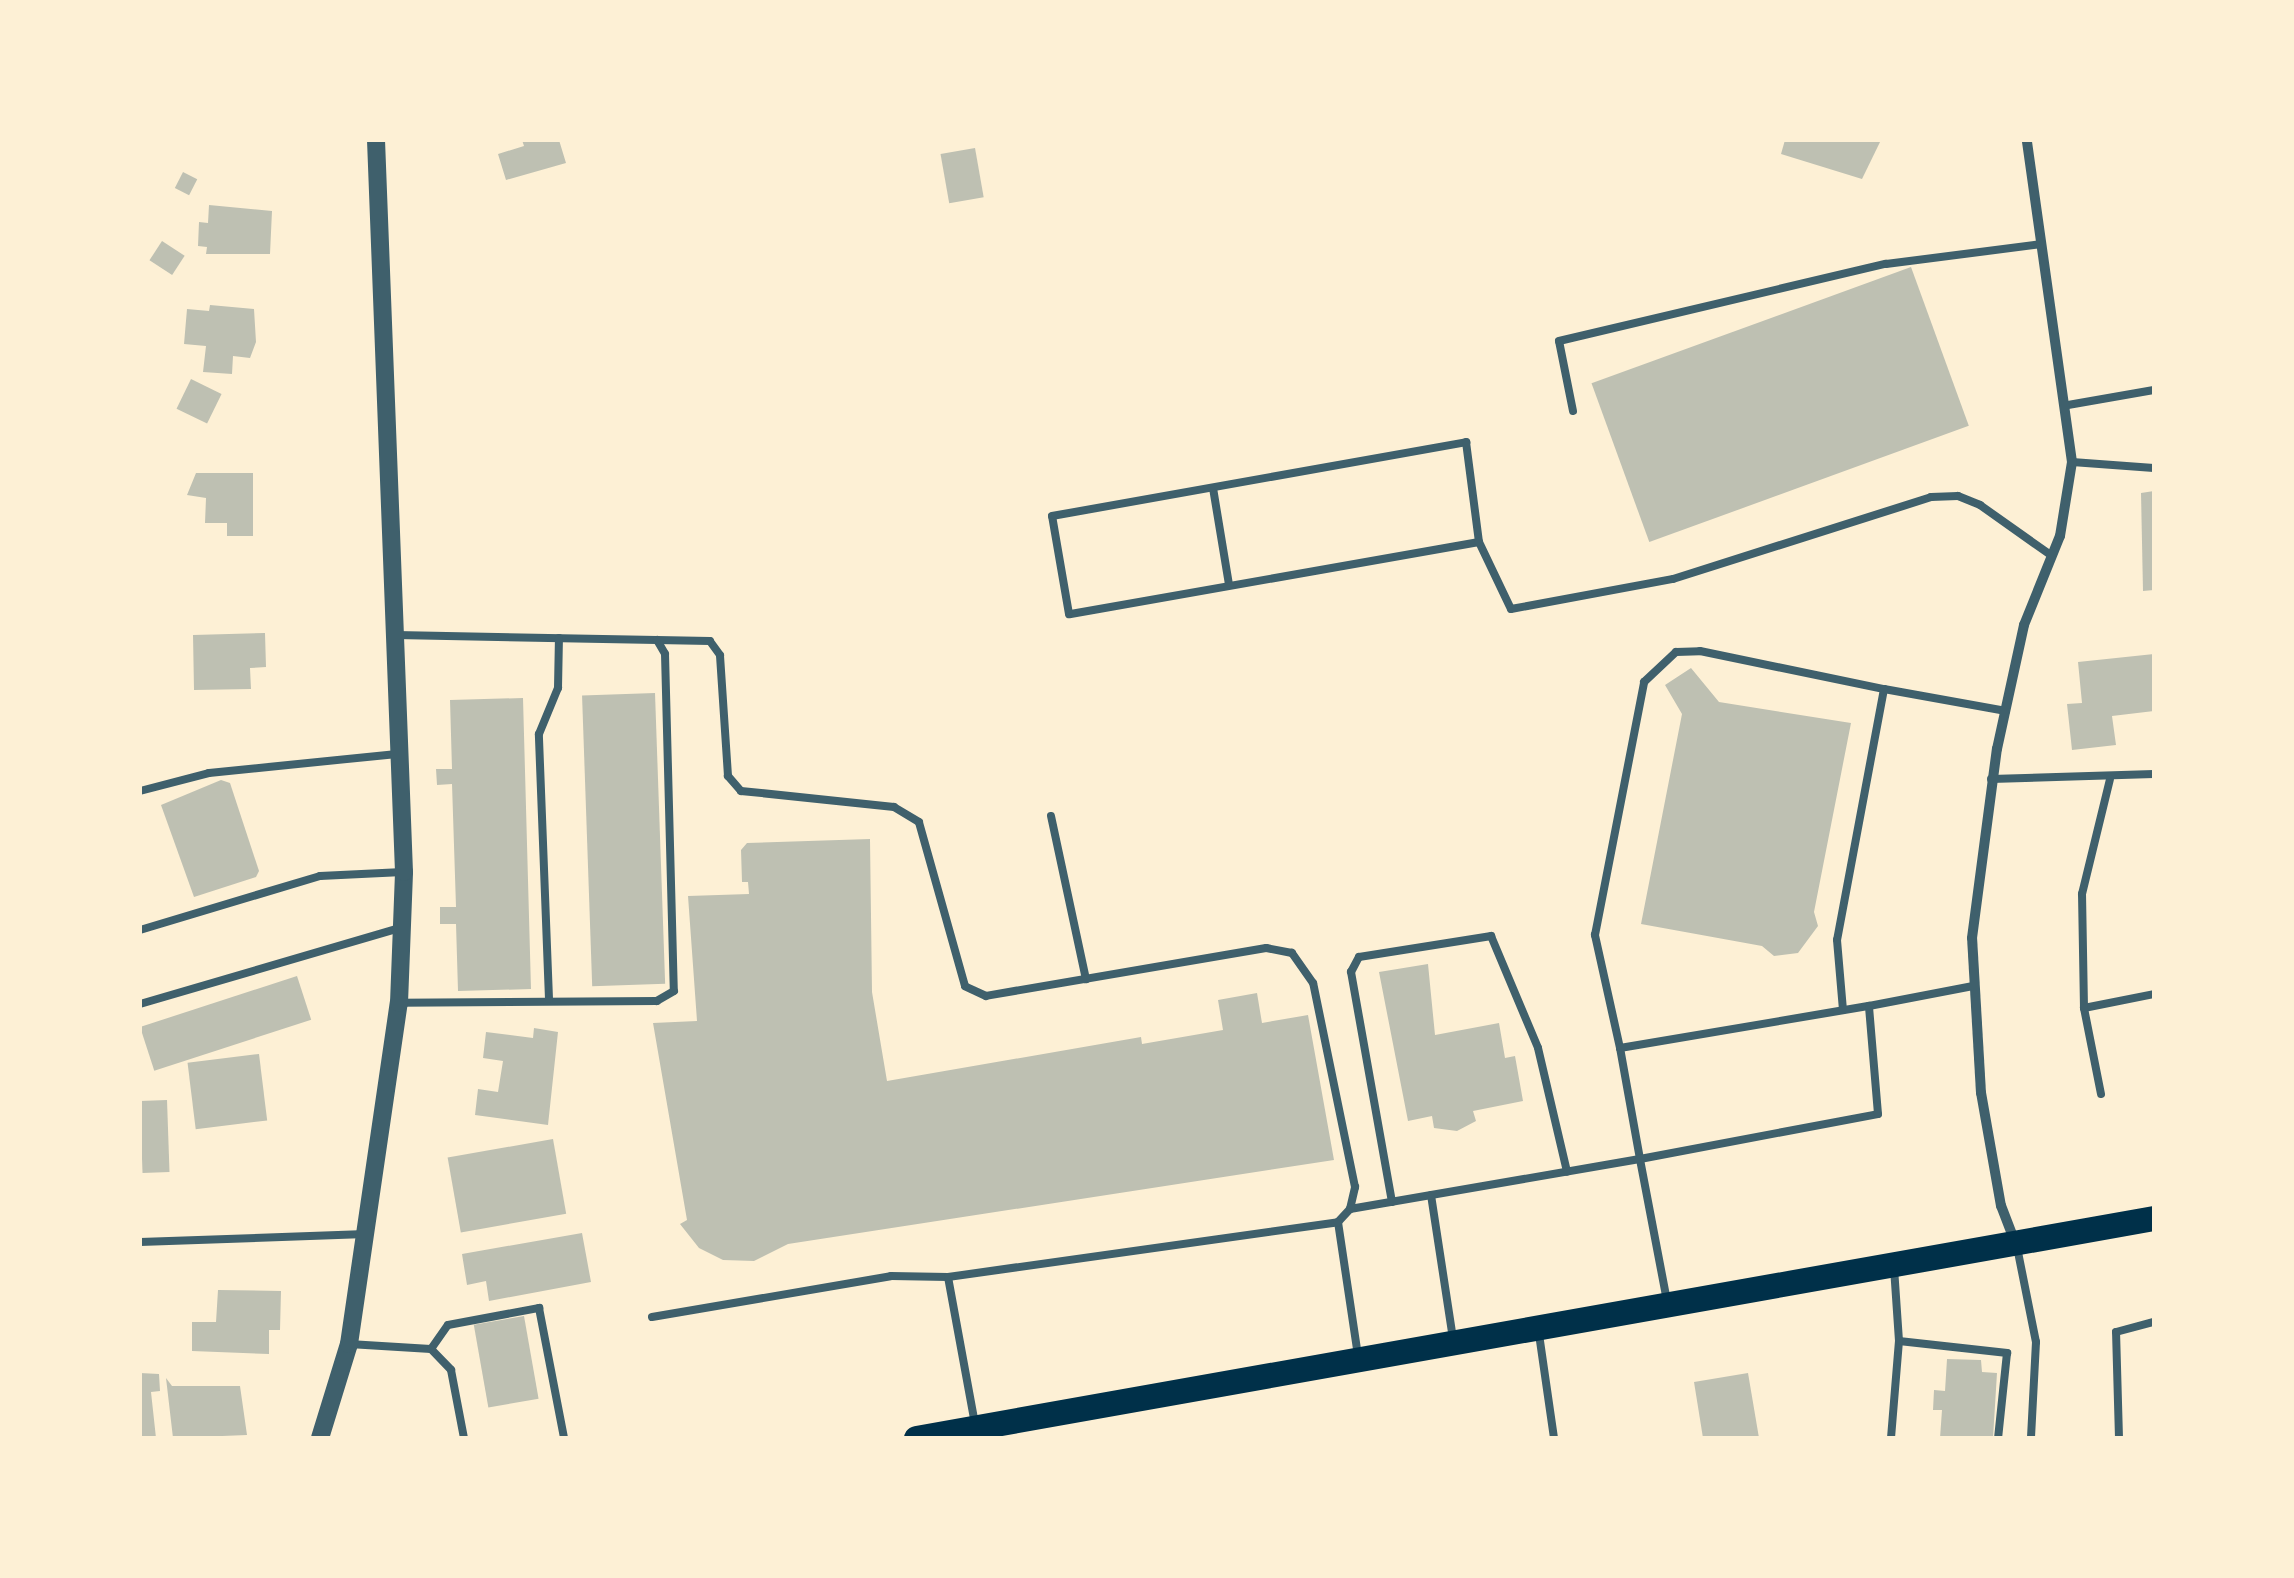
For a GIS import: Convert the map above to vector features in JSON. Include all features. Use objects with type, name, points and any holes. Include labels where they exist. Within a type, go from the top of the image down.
[{"type":"main road","points":[[916,1438],[977,1433],[1359,1360],[2154,1218]]},
{"type":"street","points":[[320,1438],[349,1344],[399,1002],[404,872],[376,140]]},
{"type":"street","points":[[2015,1243],[1993,1168],[1973,986],[1977,876],[1992,779],[2024,625],[2052,556],[2072,462],[2068,405],[2027,140]]},
{"type":"lane","points":[[1573,411],[1559,341],[1886,264],[2042,244]]},
{"type":"lane","points":[[2068,405],[2154,390]]},
{"type":"lane","points":[[1479,542],[1069,614],[1052,516],[1466,442],[1479,542],[1511,609],[1673,580],[1932,497],[1958,496],[1980,505],[2052,556]]},
{"type":"lane","points":[[2072,462],[2154,468]]},
{"type":"lane","points":[[1213,488],[1230,585]]},
{"type":"lane","points":[[392,635],[710,641],[720,655],[728,776],[741,791],[894,807],[919,822],[965,986],[986,996],[1266,948],[1292,953],[1313,983],[1355,1187],[1350,1209],[1338,1222],[948,1276],[891,1276],[652,1317]]},
{"type":"lane","points":[[549,999],[538,734],[558,688],[559,638]]},
{"type":"lane","points":[[399,1002],[657,1000],[674,992],[664,654],[657,640]]},
{"type":"lane","points":[[1668,1305],[1596,935],[1644,682],[1676,652],[1700,650],[2006,710]]},
{"type":"lane","points":[[1843,1010],[1837,940],[1884,689]]},
{"type":"lane","points":[[140,791],[208,773],[397,754]]},
{"type":"lane","points":[[1992,779],[2110,779],[2154,774]]},
{"type":"lane","points":[[2100,1094],[2084,1008],[2082,894],[2110,779]]},
{"type":"lane","points":[[1051,816],[1086,978]]},
{"type":"lane","points":[[140,930],[320,876],[404,872]]},
{"type":"lane","points":[[140,1004],[402,928]]},
{"type":"lane","points":[[1392,1202],[1351,972],[1359,957],[1491,936],[1538,1048],[1567,1172]]},
{"type":"lane","points":[[1620,1048],[1973,986]]},
{"type":"lane","points":[[2084,1008],[2154,994]]},
{"type":"lane","points":[[1350,1209],[1878,1114],[1868,1006]]},
{"type":"lane","points":[[1431,1195],[1454,1343]]},
{"type":"lane","points":[[1338,1222],[1359,1360]]},
{"type":"lane","points":[[140,1242],[366,1234]]},
{"type":"lane","points":[[2015,1243],[2036,1342],[2031,1438]]},
{"type":"lane","points":[[1891,1438],[1899,1341],[1894,1264]]},
{"type":"lane","points":[[948,1276],[977,1433]]},
{"type":"lane","points":[[430,1349],[448,1325],[538,1308],[564,1438]]},
{"type":"lane","points":[[2119,1438],[2116,1332],[2154,1322]]},
{"type":"lane","points":[[1538,1328],[1554,1438]]},
{"type":"lane","points":[[1899,1341],[2007,1353],[1998,1438]]},
{"type":"lane","points":[[349,1344],[430,1349],[451,1370],[464,1438]]},
{"type":"building","points":[[522,140],[559,140],[566,163],[506,180],[498,154],[524,146]]},
{"type":"building","points":[[1785,140],[1881,140],[1862,179],[1781,154]]},
{"type":"building","points":[[975,148],[984,197],[949,203],[941,154]]},
{"type":"building","points":[[183,172],[197,179],[189,195],[175,188]]},
{"type":"building","points":[[209,205],[272,211],[270,254],[206,254],[207,247],[198,246],[199,222],[208,223]]},
{"type":"building","points":[[162,241],[185,256],[172,275],[149,260]]},
{"type":"building","points":[[1911,267],[1969,426],[1649,542],[1592,383]]},
{"type":"building","points":[[210,305],[254,309],[256,342],[250,358],[233,356],[232,374],[203,372],[206,346],[184,344],[187,309],[209,311]]},
{"type":"building","points":[[191,379],[222,394],[207,424],[177,409]]},
{"type":"building","points":[[196,473],[253,473],[253,536],[227,536],[227,523],[205,523],[206,498],[187,495]]},
{"type":"building","points":[[2154,491],[2154,590],[2143,591],[2141,493]]},
{"type":"building","points":[[265,633],[266,667],[250,668],[251,689],[194,690],[193,635]]},
{"type":"building","points":[[2154,654],[2154,711],[2112,716],[2116,745],[2072,750],[2067,704],[2082,703],[2078,662]]},
{"type":"building","points":[[1691,668],[1719,702],[1851,723],[1814,912],[1818,926],[1798,953],[1774,956],[1762,946],[1641,924],[1682,714],[1665,685]]},
{"type":"building","points":[[655,693],[665,984],[592,986],[582,696]]},
{"type":"building","points":[[523,698],[531,989],[458,991],[456,924],[440,924],[440,907],[456,907],[452,784],[437,785],[436,769],[452,769],[450,700]]},
{"type":"building","points":[[221,780],[230,783],[259,871],[256,877],[194,897],[161,805]]},
{"type":"building","points":[[870,839],[872,992],[887,1081],[1141,1037],[1142,1044],[1223,1030],[1218,1000],[1257,993],[1262,1023],[1308,1015],[1334,1160],[788,1244],[754,1261],[723,1260],[699,1248],[680,1224],[687,1220],[653,1023],[697,1021],[688,896],[749,894],[748,882],[742,882],[741,850],[747,843]]},
{"type":"building","points":[[1428,964],[1435,1035],[1499,1023],[1505,1058],[1515,1056],[1523,1101],[1473,1111],[1476,1121],[1457,1131],[1434,1128],[1432,1116],[1408,1121],[1379,972]]},
{"type":"building","points":[[297,976],[311,1020],[154,1071],[140,1027]]},
{"type":"building","points":[[534,1028],[558,1032],[548,1125],[475,1115],[478,1089],[498,1092],[503,1061],[483,1058],[486,1032],[533,1038]]},
{"type":"building","points":[[259,1054],[267,1121],[196,1129],[188,1063]]},
{"type":"building","points":[[167,1100],[170,1172],[143,1173],[140,1101]]},
{"type":"building","points":[[553,1139],[566,1214],[461,1232],[448,1158]]},
{"type":"building","points":[[582,1233],[591,1282],[489,1301],[486,1281],[467,1285],[462,1254]]},
{"type":"building","points":[[218,1290],[281,1291],[280,1330],[269,1330],[269,1354],[192,1351],[192,1322],[216,1322]]},
{"type":"building","points":[[524,1316],[539,1399],[488,1408],[474,1325]]},
{"type":"building","points":[[1947,1359],[1981,1360],[1982,1372],[1997,1373],[1993,1438],[1940,1438],[1942,1410],[1933,1410],[1934,1390],[1945,1391]]},
{"type":"building","points":[[140,1373],[159,1374],[160,1391],[151,1392],[156,1438],[140,1438]]},
{"type":"building","points":[[1748,1373],[1759,1438],[1703,1438],[1694,1382]]},
{"type":"building","points":[[166,1378],[172,1386],[240,1386],[247,1435],[173,1438]]}]
